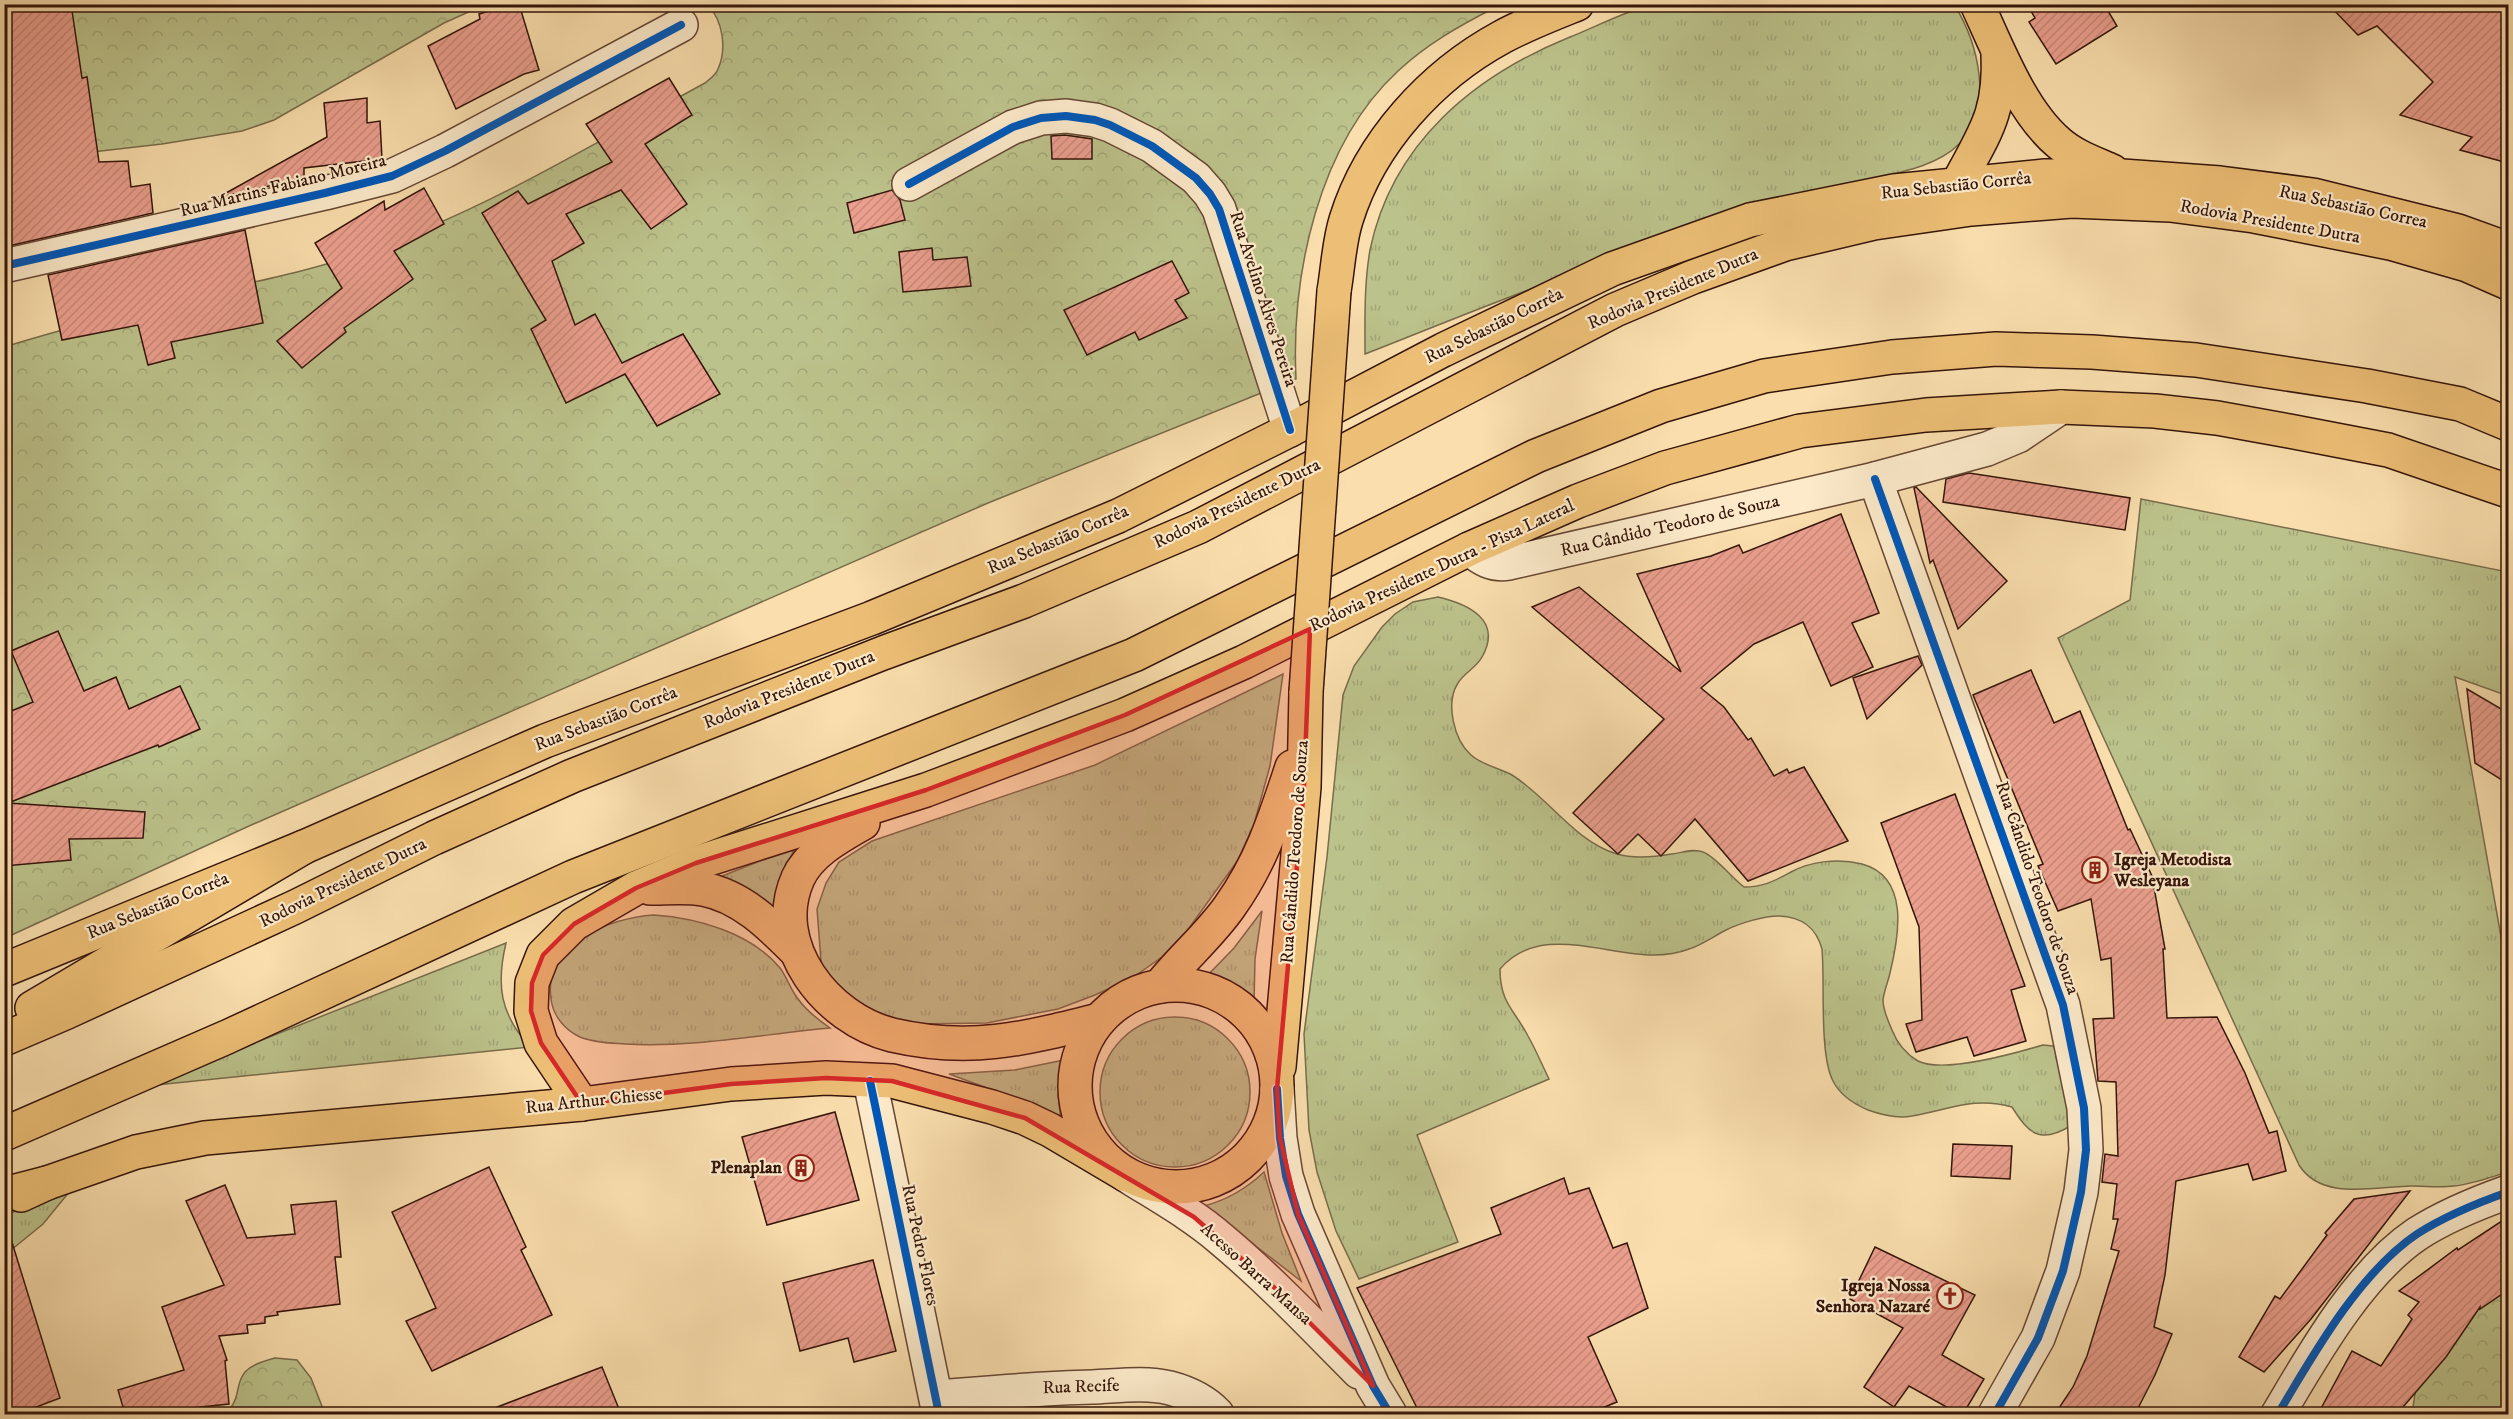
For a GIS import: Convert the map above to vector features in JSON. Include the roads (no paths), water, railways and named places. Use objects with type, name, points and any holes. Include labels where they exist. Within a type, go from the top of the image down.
[{"type":"main road","points":[[1304,731],[1334,291],[1346,220],[1360,186],[1379,152],[1404,117],[1432,86],[1468,57],[1503,36],[1577,4]]},
{"type":"main road","points":[[1977,4],[1998,51],[2029,107],[2058,143],[2074,154],[2122,176]]},
{"type":"main road","points":[[1958,183],[1984,137],[1996,105],[1999,75],[1998,51]]},
{"type":"main road","name":"Rua Sebastião Corrêa","points":[[4,970],[304,847],[545,741],[872,618],[1118,516],[1443,350],[1612,269],[1750,220],[1894,190],[2045,176],[2122,176]]},
{"type":"main road","name":"Rua Sebastião Correa","points":[[2122,176],[2220,183],[2313,195],[2458,231],[2508,249]]},
{"type":"main road","name":"Rodovia Presidente Dutra","points":[[4,1039],[295,907],[434,838],[572,776],[882,653],[1024,602],[1198,527],[1615,310],[1693,277],[1785,244],[1874,223],[1971,209],[2072,201],[2170,205],[2254,216],[2390,243],[2468,265],[2508,283]]},
{"type":"main road","points":[[4,1134],[227,1037],[573,877],[1134,655],[1536,456],[1661,406],[1764,376],[1892,357],[1996,349],[2092,352],[2196,360],[2367,386],[2460,404],[2508,424]]},
{"type":"main road","name":"Rodovia Presidente Dutra - Pista Lateral","points":[[926,790],[1125,715],[1244,662],[1469,549],[1578,501],[1665,468],[1800,431],[1926,415],[2061,407],[2155,411],[2289,430],[2388,450],[2508,491]]},
{"type":"main road","name":"Rua Cândido Teodoro de Souza","points":[[1160,986],[1215,926],[1239,893],[1256,864],[1271,834],[1304,731]]},
{"type":"main road","name":"Rua Cândido Teodoro de Souza","points":[[1277,1089],[1304,787],[1304,731]]},
{"type":"main road","points":[[582,1104],[541,1043],[531,1011],[532,983],[543,955],[574,924],[636,888],[696,863],[926,790]]},
{"type":"main road","points":[[926,790],[832,841],[810,861],[798,877],[791,900],[791,926],[796,951],[810,980],[831,1001],[865,1024],[890,1034],[966,1045],[1044,1034],[1099,1020]]},
{"type":"main road","points":[[4,1020],[34,1007],[304,847]]},
{"type":"main road","points":[[636,888],[702,889],[722,895],[755,912],[796,951]]},
{"type":"main road","points":[[1160,986],[1192,986],[1223,996],[1237,1005],[1259,1028],[1268,1042],[1277,1073],[1274,1113],[1265,1136],[1256,1149],[1232,1171],[1200,1185],[1163,1187],[1126,1175],[1100,1154],[1088,1139],[1076,1105],[1075,1068],[1088,1034],[1112,1007],[1130,997],[1160,986]]},
{"type":"main road","name":"Rua Arthur Chiesse","points":[[48,1183],[136,1152],[205,1138],[582,1104],[731,1084],[826,1078],[892,1081],[928,1089],[1025,1118],[1078,1145],[1126,1175]]},
{"type":"main road","points":[[4,1194],[48,1183]]},
{"type":"main road","points":[[4,1202],[48,1183]]},
{"type":"street","name":"Rua Martins Fabiano Moreira","points":[[4,266],[392,176],[445,151],[681,25]]},
{"type":"street","name":"Rua Avelino Alves Pereira","points":[[909,184],[1013,127],[1041,118],[1066,116],[1095,120],[1123,132],[1168,157],[1196,178],[1219,208],[1290,430]]},
{"type":"street","name":"Rua Cândido Teodoro de Souza","points":[[1469,549],[1484,560],[1503,564],[1875,479],[1987,449],[2018,436],[2061,407]]},
{"type":"street","name":"Rua Cândido Teodoro de Souza","points":[[1875,479],[2063,1005],[2084,1108],[2086,1150],[2081,1192],[2063,1271],[2038,1338],[1995,1414]]},
{"type":"street","name":"Rua Pedro Flores","points":[[870,1081],[938,1406]]},
{"type":"street","points":[[1277,1089],[1280,1138],[1286,1176],[1298,1214],[1373,1386],[1390,1414]]},
{"type":"street","name":"Acesso Barra Mansa","points":[[1126,1175],[1194,1217],[1221,1239],[1276,1289],[1373,1386]]},
{"type":"street","points":[[2278,1414],[2307,1364],[2349,1303],[2397,1250],[2440,1221],[2508,1192]]},
{"type":"street","name":"Rua Recife","points":[[938,1406],[1048,1388],[1141,1385],[1167,1388],[1199,1398],[1217,1414]]},
{"type":"place","name":"Igreja Metodista Wesleyana","points":[[2095,870]]},
{"type":"place","name":"Plenaplan","points":[[801,1168]]},
{"type":"place","name":"Igreja Nossa Senhora Nazaré","points":[[1950,1296]]}]
